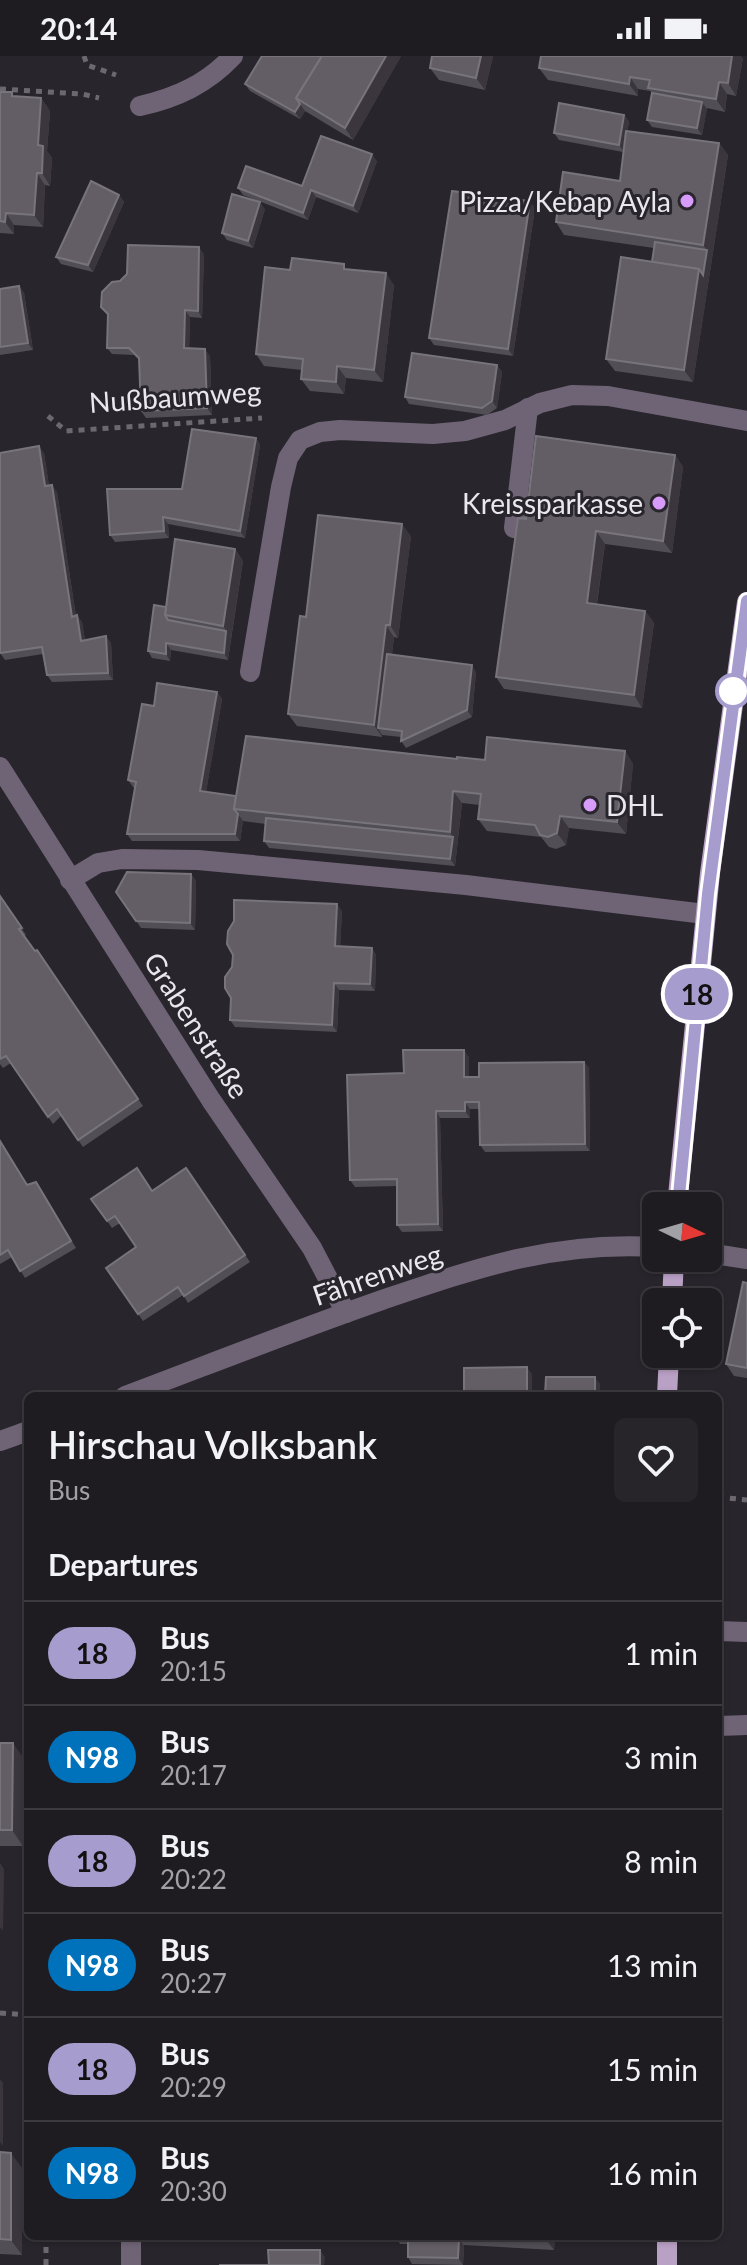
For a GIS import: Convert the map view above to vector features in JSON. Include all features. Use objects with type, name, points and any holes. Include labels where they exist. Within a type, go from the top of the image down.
[{"type":"main road","points":[[678,1192],[705,914],[747,602]]},
{"type":"main road","points":[[667,1392],[668,1368]]},
{"type":"main road","points":[[667,2240],[667,2265]]},
{"type":"street","points":[[140,106],[162,101],[204,83],[233,56]]},
{"type":"street","points":[[250,672],[281,487],[288,458],[300,440],[320,432],[340,430],[433,434],[465,431],[572,395],[608,396],[747,421]]},
{"type":"street","points":[[514,528],[528,408]]},
{"type":"street","name":"Grabenstraße","points":[[0,767],[211,1100],[312,1248],[346,1313]]},
{"type":"street","points":[[70,880],[98,863],[122,859],[198,860],[466,885],[705,914]]},
{"type":"street","name":"Fährenweg","points":[[136,1392],[346,1313],[501,1261],[596,1245],[642,1247]]},
{"type":"street","points":[[722,1255],[747,1259]]},
{"type":"street","points":[[0,1441],[24,1432]]},
{"type":"street","points":[[722,1631],[747,1632]]},
{"type":"street","points":[[722,1726],[747,1725]]},
{"type":"street","points":[[131,2240],[131,2265]]},
{"type":"path","points":[[0,89],[82,94],[140,106]]},
{"type":"path","name":"Nußbaumweg","points":[[48,416],[66,431],[279,417],[300,440]]},
{"type":"path","points":[[722,1497],[747,1500]]},
{"type":"path","points":[[0,2013],[24,2015]]},
{"type":"path","points":[[46,2240],[46,2265]]},
{"type":"building","points":[[262,56],[322,56],[296,98],[300,104],[295,112],[245,84]]},
{"type":"building","points":[[322,56],[386,56],[345,128],[296,98]]},
{"type":"building","points":[[432,56],[481,56],[476,78],[430,68]]},
{"type":"building","points":[[541,56],[732,56],[728,83],[719,82],[716,99],[648,88],[650,80],[630,77],[629,84],[539,68]]},
{"type":"building","points":[[0,92],[41,98],[38,145],[43,146],[42,173],[37,173],[34,215],[6,213],[5,222],[0,221]]},
{"type":"building","points":[[652,93],[702,102],[697,128],[647,120]]},
{"type":"building","points":[[559,103],[624,115],[619,145],[554,133]]},
{"type":"building","points":[[626,131],[719,143],[703,245],[556,222],[563,172],[620,181]]},
{"type":"building","points":[[321,136],[372,154],[353,206],[311,190],[303,213],[238,188],[246,166],[302,186]]},
{"type":"building","points":[[91,181],[119,195],[88,265],[56,257]]},
{"type":"building","points":[[452,191],[530,201],[508,349],[429,338]]},
{"type":"building","points":[[232,194],[260,202],[248,241],[222,233]]},
{"type":"building","points":[[655,242],[707,250],[703,275],[699,269],[652,262]]},
{"type":"building","points":[[128,245],[199,247],[198,311],[185,310],[184,348],[205,349],[207,408],[141,411],[139,358],[129,348],[107,348],[108,314],[101,307],[102,292],[127,274]]},
{"type":"building","points":[[621,257],[699,269],[684,370],[606,359]]},
{"type":"building","points":[[292,258],[344,264],[344,269],[386,273],[374,370],[337,366],[336,382],[301,379],[303,359],[256,354],[265,267],[290,270]]},
{"type":"building","points":[[19,286],[28,343],[0,347],[0,289]]},
{"type":"building","points":[[412,353],[497,365],[492,401],[482,408],[405,397]]},
{"type":"building","points":[[192,429],[256,438],[240,531],[163,517],[164,531],[110,535],[107,489],[182,489]]},
{"type":"building","points":[[536,436],[675,455],[663,541],[596,531],[587,603],[645,611],[634,695],[496,677],[518,518],[526,519]]},
{"type":"building","points":[[39,446],[45,486],[52,485],[72,617],[77,615],[81,641],[106,636],[108,673],[47,675],[42,647],[0,653],[0,453]]},
{"type":"building","points":[[318,515],[402,524],[374,725],[288,714],[300,616],[306,617]]},
{"type":"building","points":[[175,539],[235,549],[223,626],[165,615]]},
{"type":"building","points":[[154,605],[166,607],[168,620],[226,631],[224,653],[166,643],[166,654],[148,651]]},
{"type":"building","points":[[387,654],[472,665],[467,710],[401,741],[402,731],[378,728]]},
{"type":"building","points":[[157,683],[217,692],[200,791],[236,796],[234,809],[238,814],[235,834],[127,834],[136,782],[128,780],[142,704],[154,706]]},
{"type":"building","points":[[246,736],[457,759],[485,760],[487,737],[625,751],[617,822],[560,816],[557,833],[548,837],[540,835],[535,825],[478,819],[481,794],[453,791],[450,832],[234,809]]},
{"type":"building","points":[[266,818],[453,837],[450,859],[264,841]]},
{"type":"building","points":[[127,872],[191,874],[190,923],[136,921],[116,892]]},
{"type":"building","points":[[0,896],[22,928],[19,929],[37,950],[138,1099],[78,1140],[57,1109],[48,1117],[6,1056],[0,1059]]},
{"type":"building","points":[[234,900],[337,904],[335,946],[372,948],[370,984],[334,983],[332,1025],[230,1020],[231,998],[225,988],[225,977],[232,967],[233,955],[227,944],[228,931],[234,921]]},
{"type":"building","points":[[403,1050],[464,1050],[464,1077],[479,1077],[479,1063],[584,1062],[585,1144],[480,1145],[479,1102],[465,1102],[465,1111],[436,1111],[438,1224],[397,1225],[397,1179],[350,1180],[347,1075],[404,1073]]},
{"type":"building","points":[[0,1141],[27,1185],[36,1182],[71,1241],[20,1271],[8,1250],[0,1255]]},
{"type":"building","points":[[137,1168],[152,1191],[186,1168],[245,1255],[184,1296],[178,1287],[138,1314],[106,1268],[136,1247],[115,1216],[107,1221],[91,1199]]},
{"type":"building","points":[[743,1282],[747,1283],[747,1368],[726,1364]]},
{"type":"building","points":[[527,1367],[527,1392],[464,1392],[464,1368]]},
{"type":"building","points":[[546,1377],[595,1377],[595,1392],[545,1392]]},
{"type":"building","points":[[0,1743],[13,1743],[12,1830],[0,1830]]},
{"type":"building","points":[[0,2152],[11,2153],[11,2240],[0,2239]]},
{"type":"building","points":[[408,2240],[459,2240],[458,2258],[408,2257]]},
{"type":"building","points":[[268,2250],[320,2250],[320,2265],[269,2265]]},
{"type":"bus line","name":"18","points":[[679,1192],[708,894],[747,601]]},
{"type":"place","name":"Pizza/Kebap Ayla","points":[[687,201]]},
{"type":"place","name":"Kreissparkasse","points":[[659,503]]},
{"type":"place","name":"DHL","points":[[590,805]]}]
